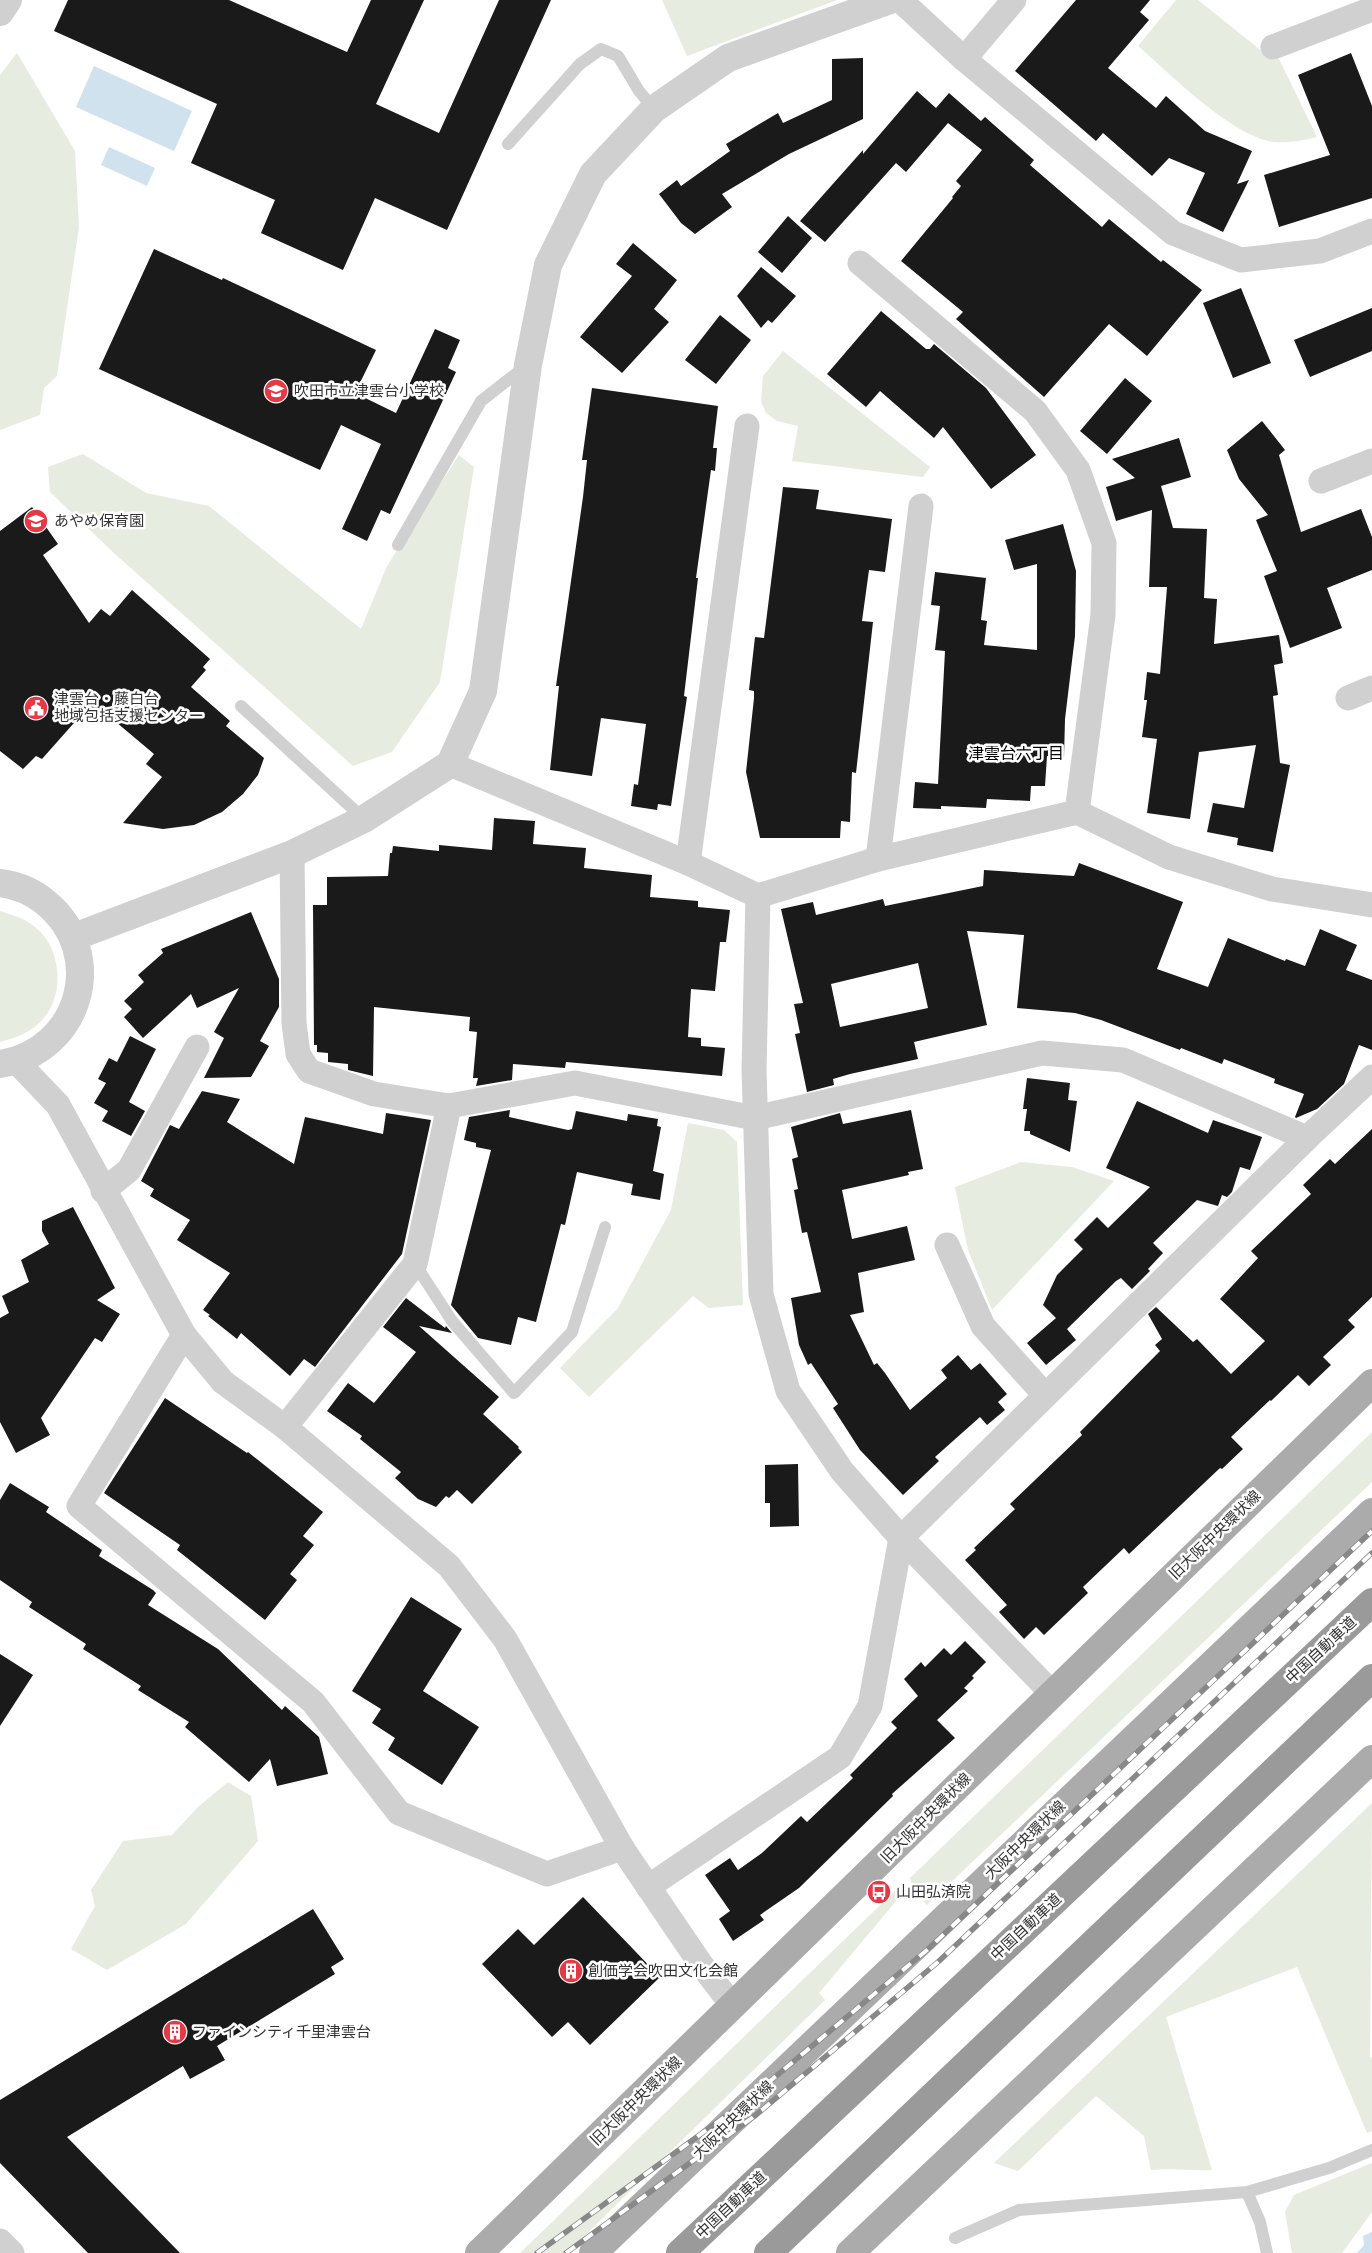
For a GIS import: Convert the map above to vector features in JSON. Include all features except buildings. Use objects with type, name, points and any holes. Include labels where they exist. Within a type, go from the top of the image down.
[{"type":"highway","name":"中国自動車道","points":[[680,2253],[1372,1602]]},
{"type":"highway","points":[[768,2253],[1372,1678]]},
{"type":"main road","name":"旧大阪中央環状線","points":[[479,2253],[1372,1383]]},
{"type":"main road","name":"大阪中央環状線","points":[[593,2253],[1372,1512]]},
{"type":"main road","points":[[850,2253],[1372,1759]]},
{"type":"street","points":[[0,12],[8,0]]},
{"type":"street","points":[[74,937],[292,854],[364,819],[450,764],[483,691],[528,365],[548,265],[594,174],[654,109],[728,58],[890,0]]},
{"type":"street","points":[[900,0],[964,58],[1173,233],[1241,260],[1320,251],[1372,231]]},
{"type":"street","points":[[964,58],[1014,0]]},
{"type":"street","points":[[1274,47],[1372,9]]},
{"type":"street","points":[[860,263],[1035,411],[1078,470],[1104,543],[1103,615],[1077,812]]},
{"type":"street","points":[[688,863],[747,426]]},
{"type":"street","points":[[1321,480],[1372,461]]},
{"type":"street","points":[[878,859],[921,506]]},
{"type":"street","points":[[1348,698],[1372,688]]},
{"type":"street","points":[[450,764],[688,863],[758,896],[878,859],[1077,812],[1169,857],[1272,888],[1372,905]]},
{"type":"street","points":[[292,854],[294,1023],[298,1054],[309,1071],[374,1094],[448,1106],[575,1083],[755,1118],[1042,1053],[1123,1060],[1307,1138]]},
{"type":"street","points":[[0,883],[9,884],[36,894],[58,912],[74,937],[81,967],[78,998],[65,1026],[43,1047],[8,1062],[58,1105],[103,1191],[184,1335],[223,1382],[285,1427],[449,1566],[506,1639],[622,1848],[700,1963],[733,2006]]},
{"type":"street","points":[[758,896],[754,1070],[761,1294],[788,1391],[842,1471],[901,1538],[1052,1693]]},
{"type":"street","points":[[103,1191],[129,1170],[197,1047]]},
{"type":"street","points":[[648,1887],[840,1757],[870,1706],[901,1538],[1307,1138],[1372,1077]]},
{"type":"street","points":[[285,1427],[415,1264],[448,1106]]},
{"type":"street","points":[[947,1245],[983,1326],[1046,1395]]},
{"type":"street","points":[[184,1335],[79,1506],[313,1702],[399,1813],[547,1874],[622,1848]]},
{"type":"street","points":[[0,2240],[12,2253]]},
{"type":"lane","points":[[508,144],[580,64],[601,49],[618,56],[639,91],[654,109]]},
{"type":"lane","points":[[398,545],[481,401],[528,365]]},
{"type":"lane","points":[[241,706],[364,819]]},
{"type":"lane","points":[[415,1264],[452,1321],[514,1393],[572,1332],[605,1227]]},
{"type":"lane","points":[[955,2238],[1019,2210],[1247,2192],[1329,2168],[1372,2150]]},
{"type":"lane","points":[[1247,2192],[1260,2222],[1267,2253]]},
{"type":"shaded area","points":[[662,0],[837,0],[687,56]]},
{"type":"shaded area","points":[[1176,0],[1198,0],[1273,60],[1279,59],[1317,137],[1298,141],[1277,142],[1264,140],[1247,133],[1214,112],[1138,46]]},
{"type":"shaded area","points":[[17,53],[75,151],[79,227],[57,376],[44,388],[40,415],[0,430],[0,75]]},
{"type":"shaded area","points":[[783,351],[930,467],[923,477],[792,461],[798,426],[777,421],[766,413],[761,402],[763,376]]},
{"type":"shaded area","points":[[83,454],[146,493],[209,506],[361,629],[387,566],[459,455],[474,467],[440,682],[392,752],[353,766],[115,554],[50,492],[48,467]]},
{"type":"shaded area","points":[[0,911],[27,921],[44,936],[56,961],[57,989],[47,1014],[38,1024],[15,1037],[0,1042]]},
{"type":"shaded area","points":[[688,1123],[724,1130],[737,1142],[743,1305],[709,1308],[693,1296],[589,1397],[560,1368],[618,1308],[671,1210]]},
{"type":"shaded area","points":[[1021,1162],[1072,1167],[1114,1181],[992,1310],[968,1250],[955,1187]]},
{"type":"shaded area","points":[[1372,1432],[1372,1482],[927,1905],[914,1892],[910,1878]]},
{"type":"shaded area","points":[[228,1782],[251,1796],[258,1841],[186,1924],[107,1970],[71,1949],[95,1906],[91,1890],[123,1841],[172,1835],[198,1807]]},
{"type":"shaded area","points":[[1372,1803],[1370,2058],[1372,2057],[1372,2131],[1367,2133],[1297,1967],[1166,2017],[1212,2170],[1151,2170],[1144,2136],[1096,2096],[1018,2171],[994,2163]]},
{"type":"shaded area","points":[[900,1886],[902,1894],[819,1993],[825,2000],[567,2253],[520,2253]]},
{"type":"shaded area","points":[[1372,2163],[1372,2212],[1342,2253],[1292,2253],[1285,2212],[1294,2195]]},
{"type":"water","points":[[94,66],[192,111],[174,151],[76,107]]},
{"type":"water","points":[[109,147],[155,168],[147,186],[101,165]]},
{"type":"water","points":[[1372,2232],[1372,2253],[1357,2253],[1364,2245],[1363,2236]]},
{"type":"railway","points":[[537,2253],[745,2102],[927,1950],[1372,1531]]},
{"type":"railway","points":[[566,2253],[756,2115],[938,1962],[1372,1553]]},
{"type":"place","name":"吹田市立津雲台小学校","points":[[276,391]]},
{"type":"place","name":"あやめ保育園","points":[[36,521]]},
{"type":"place","name":"津雲台・藤白台 地域包括支援センター","points":[[36,708]]},
{"type":"place","name":"山田弘済院","points":[[879,1892]]},
{"type":"place","name":"創価学会吹田文化会館","points":[[571,1971]]},
{"type":"place","name":"ファインシティ千里津雲台","points":[[175,2032]]},
{"type":"district","name":"津雲台六丁目","points":[[1016,753]]}]
